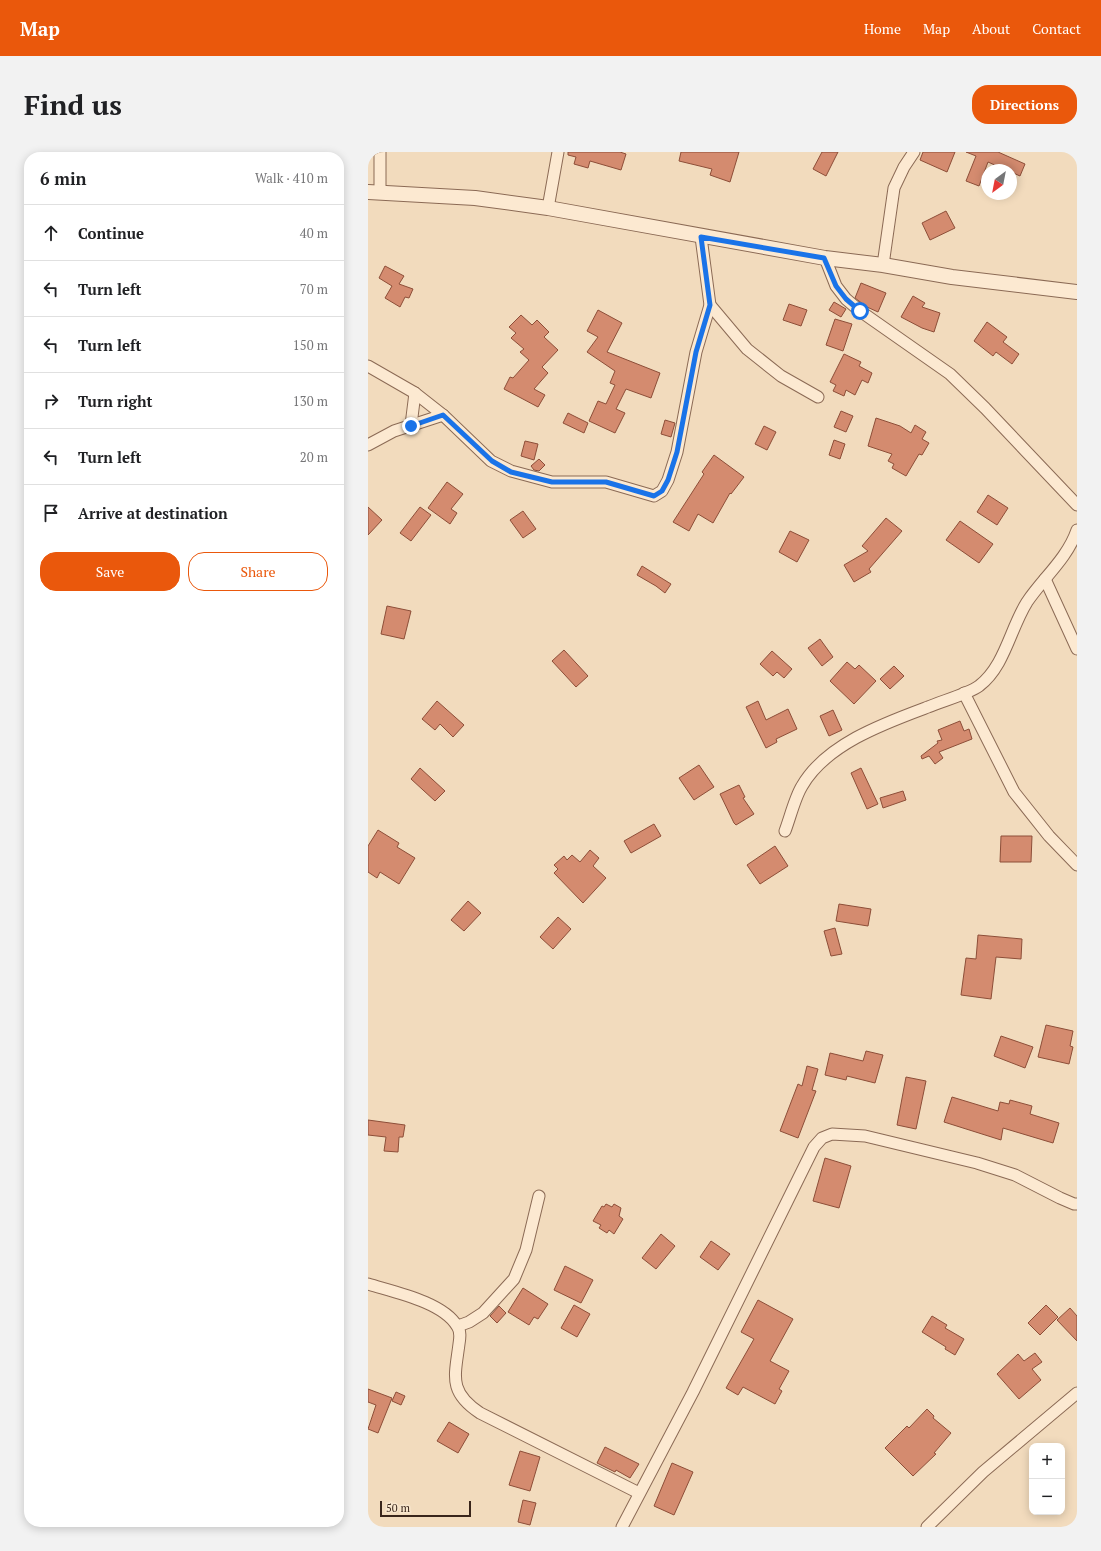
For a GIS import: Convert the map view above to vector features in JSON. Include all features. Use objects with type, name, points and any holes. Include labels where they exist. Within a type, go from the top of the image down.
[{"type":"street","points":[[380,152],[374,192],[475,198],[548,208],[701,237],[824,258],[883,265],[952,277],[1077,292]]},
{"type":"street","points":[[548,208],[558,152]]},
{"type":"street","points":[[883,265],[894,188],[904,167],[914,152]]},
{"type":"street","points":[[368,366],[415,393],[443,415],[492,461],[511,472],[552,482],[606,482],[654,496],[662,491],[668,480],[677,452],[696,352],[710,305],[701,237]]},
{"type":"street","points":[[824,258],[836,286],[846,299],[860,311],[950,374],[985,408],[1077,505]]},
{"type":"street","points":[[710,305],[747,349],[781,376],[818,397]]},
{"type":"street","points":[[411,426],[415,393]]},
{"type":"street","points":[[368,445],[394,431],[443,415]]},
{"type":"street","points":[[785,831],[801,786],[817,766],[840,747],[886,723],[979,686],[1000,660],[1027,602],[1070,547],[1077,530]]},
{"type":"street","points":[[1045,579],[1077,649]]},
{"type":"street","points":[[964,693],[1014,792],[1049,836],[1077,865]]},
{"type":"street","points":[[622,1527],[693,1392],[814,1147],[822,1138],[832,1134],[865,1136],[977,1163],[1015,1176],[1060,1198],[1077,1204]]},
{"type":"street","points":[[458,1326],[469,1322],[483,1313],[514,1279],[526,1250],[539,1196]]},
{"type":"street","points":[[368,1284],[428,1302],[450,1317],[458,1326],[460,1337],[455,1379],[461,1397],[469,1406],[480,1413],[639,1493]]},
{"type":"street","points":[[927,1527],[983,1472],[1077,1393]]},
{"type":"building","points":[[568,152],[620,152],[626,154],[621,170],[590,161],[588,168],[574,164],[576,157],[568,155]]},
{"type":"building","points":[[681,152],[739,152],[730,182],[710,175],[712,169],[679,161]]},
{"type":"building","points":[[822,152],[838,152],[826,176],[813,169]]},
{"type":"building","points":[[923,152],[955,152],[947,172],[920,160]]},
{"type":"building","points":[[966,152],[998,152],[1025,164],[1020,176],[1017,175],[1017,164],[992,164],[988,162],[987,164],[981,164],[981,181],[979,186],[966,181],[976,156]]},
{"type":"building","points":[[946,211],[955,228],[930,240],[922,223]]},
{"type":"building","points":[[385,266],[404,276],[399,284],[413,289],[409,298],[405,297],[400,307],[385,298],[392,286],[379,278]]},
{"type":"building","points":[[861,283],[886,293],[878,312],[867,307],[855,298]]},
{"type":"building","points":[[913,296],[925,303],[922,307],[940,313],[934,332],[922,328],[901,317]]},
{"type":"building","points":[[834,302],[846,309],[841,317],[829,310]]},
{"type":"building","points":[[789,304],[807,310],[801,326],[783,320]]},
{"type":"building","points":[[598,310],[622,323],[607,352],[660,373],[651,398],[626,389],[616,409],[625,413],[615,433],[589,421],[598,401],[606,404],[615,385],[610,383],[615,371],[587,352],[598,337],[587,331]]},
{"type":"building","points":[[521,315],[532,325],[537,320],[549,332],[544,337],[558,350],[542,367],[548,373],[534,389],[545,395],[538,407],[504,389],[510,377],[513,378],[529,360],[520,352],[524,349],[511,338],[516,333],[509,327]]},
{"type":"building","points":[[835,319],[852,324],[843,351],[826,345]]},
{"type":"building","points":[[987,322],[1007,337],[1003,342],[1019,354],[1012,364],[996,352],[993,356],[974,341]]},
{"type":"building","points":[[844,354],[861,362],[859,366],[872,373],[868,383],[862,380],[855,395],[846,390],[844,396],[833,391],[836,385],[830,382]]},
{"type":"building","points":[[841,411],[853,416],[846,432],[834,427]]},
{"type":"building","points":[[568,413],[588,423],[584,433],[563,423]]},
{"type":"building","points":[[876,418],[900,426],[911,433],[915,425],[926,432],[922,439],[929,443],[922,455],[919,454],[906,476],[892,468],[894,464],[888,461],[892,454],[868,446]]},
{"type":"building","points":[[665,420],[675,423],[671,437],[661,434]]},
{"type":"building","points":[[764,426],[776,432],[767,450],[755,444]]},
{"type":"building","points":[[834,440],[845,444],[840,459],[829,455]]},
{"type":"building","points":[[525,441],[538,444],[534,460],[521,456]]},
{"type":"building","points":[[714,455],[744,477],[731,494],[730,493],[713,523],[698,514],[689,531],[673,522],[704,474],[702,472]]},
{"type":"building","points":[[539,459],[545,465],[539,471],[534,470],[531,466]]},
{"type":"building","points":[[447,482],[463,494],[451,509],[457,513],[450,524],[428,508]]},
{"type":"building","points":[[988,495],[1008,508],[997,525],[977,512]]},
{"type":"building","points":[[368,507],[382,520],[368,535]]},
{"type":"building","points":[[420,507],[431,515],[411,541],[400,533]]},
{"type":"building","points":[[523,511],[536,529],[523,538],[510,520]]},
{"type":"building","points":[[886,518],[902,531],[869,569],[871,572],[854,582],[844,565],[868,551],[862,546]]},
{"type":"building","points":[[960,521],[993,544],[979,563],[946,540]]},
{"type":"building","points":[[790,531],[809,540],[797,562],[779,552]]},
{"type":"building","points":[[642,566],[671,584],[665,593],[637,575]]},
{"type":"building","points":[[387,606],[411,611],[404,639],[381,634]]},
{"type":"building","points":[[820,639],[833,657],[822,666],[808,648]]},
{"type":"building","points":[[564,650],[588,676],[576,687],[552,661]]},
{"type":"building","points":[[772,651],[792,669],[784,678],[777,672],[773,676],[760,664]]},
{"type":"building","points":[[847,662],[855,669],[859,665],[876,681],[854,704],[830,681]]},
{"type":"building","points":[[894,666],[904,676],[890,689],[880,679]]},
{"type":"building","points":[[437,701],[464,725],[453,737],[440,724],[435,730],[422,719]]},
{"type":"building","points":[[758,701],[766,720],[788,709],[797,729],[776,739],[777,742],[766,748],[746,707]]},
{"type":"building","points":[[833,710],[842,730],[829,736],[820,716]]},
{"type":"building","points":[[960,721],[964,731],[969,729],[972,739],[939,752],[943,758],[935,764],[929,756],[922,759],[921,756],[938,743],[937,741],[942,740],[938,730]]},
{"type":"building","points":[[699,765],[714,787],[694,800],[679,778]]},
{"type":"building","points":[[420,768],[445,791],[435,801],[411,779]]},
{"type":"building","points":[[861,768],[878,804],[867,809],[851,773]]},
{"type":"building","points":[[739,785],[745,797],[743,798],[754,814],[736,825],[720,794]]},
{"type":"building","points":[[903,791],[906,800],[883,808],[880,798]]},
{"type":"building","points":[[654,824],[661,836],[631,853],[624,841]]},
{"type":"building","points":[[378,830],[399,843],[397,847],[415,858],[399,884],[380,872],[377,878],[368,872],[368,846]]},
{"type":"building","points":[[1001,836],[1032,836],[1031,862],[1000,862]]},
{"type":"building","points":[[775,846],[788,866],[760,884],[747,865]]},
{"type":"building","points":[[590,850],[599,858],[593,866],[606,878],[583,903],[554,873],[558,869],[554,865],[564,856],[567,860],[572,855],[580,862]]},
{"type":"building","points":[[468,901],[481,913],[464,931],[451,920]]},
{"type":"building","points":[[839,904],[871,909],[868,926],[836,921]]},
{"type":"building","points":[[558,917],[571,929],[553,949],[540,937]]},
{"type":"building","points":[[835,928],[842,954],[831,956],[824,931]]},
{"type":"building","points":[[978,935],[1022,939],[1021,959],[996,957],[991,999],[961,995],[966,958],[976,959]]},
{"type":"building","points":[[1046,1025],[1073,1031],[1070,1046],[1073,1047],[1069,1064],[1038,1057]]},
{"type":"building","points":[[1001,1036],[1033,1047],[1025,1068],[994,1056]]},
{"type":"building","points":[[866,1051],[883,1055],[875,1083],[847,1076],[846,1080],[825,1075],[830,1053],[863,1061]]},
{"type":"building","points":[[807,1066],[818,1069],[812,1090],[816,1091],[798,1138],[780,1131],[798,1084],[802,1086]]},
{"type":"building","points":[[906,1077],[926,1081],[916,1129],[897,1125]]},
{"type":"building","points":[[952,1097],[998,1111],[1000,1102],[1009,1104],[1010,1100],[1032,1106],[1030,1114],[1059,1123],[1053,1143],[1003,1128],[1001,1140],[944,1122]]},
{"type":"building","points":[[368,1120],[405,1125],[403,1137],[399,1137],[398,1152],[384,1151],[386,1137],[368,1135]]},
{"type":"building","points":[[825,1158],[851,1166],[839,1208],[813,1201]]},
{"type":"building","points":[[606,1204],[612,1207],[614,1204],[621,1208],[619,1216],[623,1219],[614,1234],[609,1230],[607,1233],[599,1228],[601,1225],[593,1221],[602,1206],[604,1207]]},
{"type":"building","points":[[661,1234],[675,1246],[656,1269],[642,1258]]},
{"type":"building","points":[[711,1241],[730,1254],[718,1270],[700,1257]]},
{"type":"building","points":[[565,1266],[593,1280],[581,1303],[554,1290]]},
{"type":"building","points":[[523,1288],[548,1304],[538,1319],[534,1317],[529,1325],[508,1312]]},
{"type":"building","points":[[758,1300],[793,1319],[770,1361],[789,1371],[779,1389],[782,1391],[775,1404],[743,1387],[738,1395],[726,1388],[754,1339],[741,1332]]},
{"type":"building","points":[[574,1305],[590,1314],[577,1337],[561,1328]]},
{"type":"building","points":[[1046,1305],[1058,1317],[1040,1335],[1028,1323]]},
{"type":"building","points":[[499,1306],[506,1313],[497,1323],[490,1316]]},
{"type":"building","points":[[1070,1308],[1077,1316],[1077,1341],[1057,1320]]},
{"type":"building","points":[[932,1316],[947,1325],[945,1328],[964,1339],[955,1355],[945,1349],[946,1347],[922,1332]]},
{"type":"building","points":[[1035,1353],[1042,1362],[1032,1369],[1041,1380],[1019,1399],[997,1374],[1018,1354],[1024,1361]]},
{"type":"building","points":[[368,1389],[392,1398],[378,1433],[368,1429],[376,1405],[368,1402]]},
{"type":"building","points":[[396,1392],[405,1396],[401,1405],[392,1401]]},
{"type":"building","points":[[927,1409],[934,1416],[933,1418],[951,1433],[934,1453],[936,1454],[913,1476],[885,1448],[907,1426],[909,1428]]},
{"type":"building","points":[[449,1422],[469,1434],[458,1453],[437,1441]]},
{"type":"building","points":[[605,1447],[639,1464],[630,1478],[616,1470],[615,1472],[597,1463]]},
{"type":"building","points":[[520,1451],[540,1457],[530,1491],[509,1485]]},
{"type":"building","points":[[672,1463],[693,1472],[674,1515],[654,1506]]},
{"type":"building","points":[[523,1500],[536,1503],[530,1525],[518,1522]]},
{"type":"route","points":[[411,426],[443,415],[492,461],[511,472],[552,482],[606,482],[654,496],[662,491],[668,480],[677,452],[696,352],[710,305],[701,237],[824,258],[836,286],[846,299],[860,311]]}]
